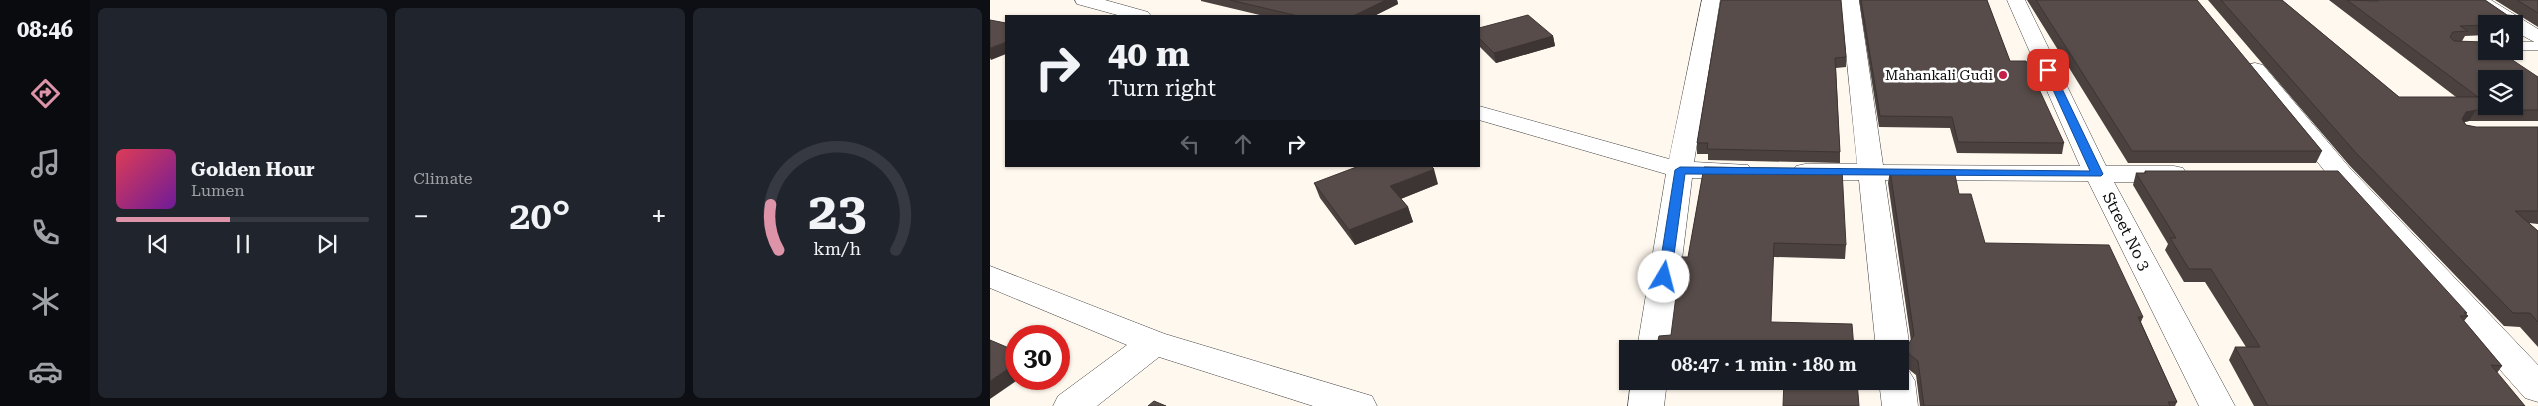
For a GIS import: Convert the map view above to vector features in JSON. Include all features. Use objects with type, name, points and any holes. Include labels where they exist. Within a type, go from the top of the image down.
[{"type":"street","points":[[1084,0],[1137,15]]},
{"type":"street","points":[[1655,340],[1680,170],[1711,0]]},
{"type":"street","points":[[1850,0],[1892,340]]},
{"type":"street","name":"Street No 3","points":[[2016,0],[2097,174],[2217,406]]},
{"type":"street","points":[[2478,0],[2538,38]]},
{"type":"street","points":[[2240,53],[2340,173],[2538,388]]},
{"type":"street","points":[[1480,113],[1680,170],[1870,173],[2194,173]]},
{"type":"street","points":[[2311,173],[2340,173]]},
{"type":"street","points":[[990,276],[1154,343],[1359,406]]},
{"type":"street","points":[[1071,406],[1154,343]]},
{"type":"street","points":[[1646,406],[1648,390]]},
{"type":"street","points":[[1898,390],[1900,406]]},
{"type":"lane","points":[[2523,46],[2538,46]]},
{"type":"building","points":[[1230,0],[1386,0],[1355,15],[1294,15]]},
{"type":"building","points":[[1721,0],[1841,0],[1846,57],[1835,58],[1840,152],[1707,149],[1708,143],[1697,143]]},
{"type":"building","points":[[1861,0],[1987,0],[2010,61],[2026,61],[2064,143],[1958,142],[1952,117],[1880,116]]},
{"type":"building","points":[[2036,0],[2197,0],[2322,151],[2132,151]]},
{"type":"building","points":[[2221,0],[2282,0],[2399,97],[2478,97],[2478,110],[2466,112],[2462,119],[2466,125],[2476,127],[2538,127],[2538,211],[2515,211],[2538,231],[2538,322],[2530,313],[2513,313],[2357,154]]},
{"type":"building","points":[[2347,0],[2485,0],[2507,15],[2478,15],[2478,25],[2460,26],[2468,31],[2453,32],[2450,37],[2454,41],[2478,42],[2478,60],[2512,60],[2538,77],[2538,110],[2523,110],[2523,70],[2478,70],[2478,97]]},
{"type":"building","points":[[2517,0],[2538,0],[2538,13]]},
{"type":"building","points":[[1528,15],[1553,36],[1494,53],[1480,39],[1480,28]]},
{"type":"building","points":[[990,20],[1005,23],[1005,42],[990,48]]},
{"type":"building","points":[[1356,167],[1432,167],[1434,169],[1390,186],[1408,207],[1349,230],[1314,183]]},
{"type":"building","points":[[1704,167],[1842,169],[1846,245],[1774,243],[1771,322],[1852,324],[1853,340],[1658,340],[1659,336],[1671,335],[1681,257],[1688,257]]},
{"type":"building","points":[[1890,170],[1954,170],[1959,194],[1971,194],[1985,243],[2109,245],[2143,317],[2138,317],[2177,402],[2168,402],[2170,406],[1924,406],[1918,361],[1909,354],[1909,343],[1914,335]]},
{"type":"building","points":[[2145,171],[2338,171],[2467,313],[2464,313],[2468,316],[2460,316],[2502,366],[2491,365],[2525,406],[2268,406],[2235,347],[2260,347],[2211,269],[2189,269],[2170,238],[2176,238],[2136,173],[2146,173]]},
{"type":"building","points":[[990,340],[1005,346],[1005,371],[990,381]]},
{"type":"building","points":[[1784,390],[1858,390],[1859,406],[1783,406]]},
{"type":"building","points":[[1154,401],[1166,406],[1148,406]]},
{"type":"place","name":"Mahankali Gudi","points":[[2003,75]]},
{"type":"route","points":[[1664,277],[1680,170],[2097,174],[2048,70]]}]
